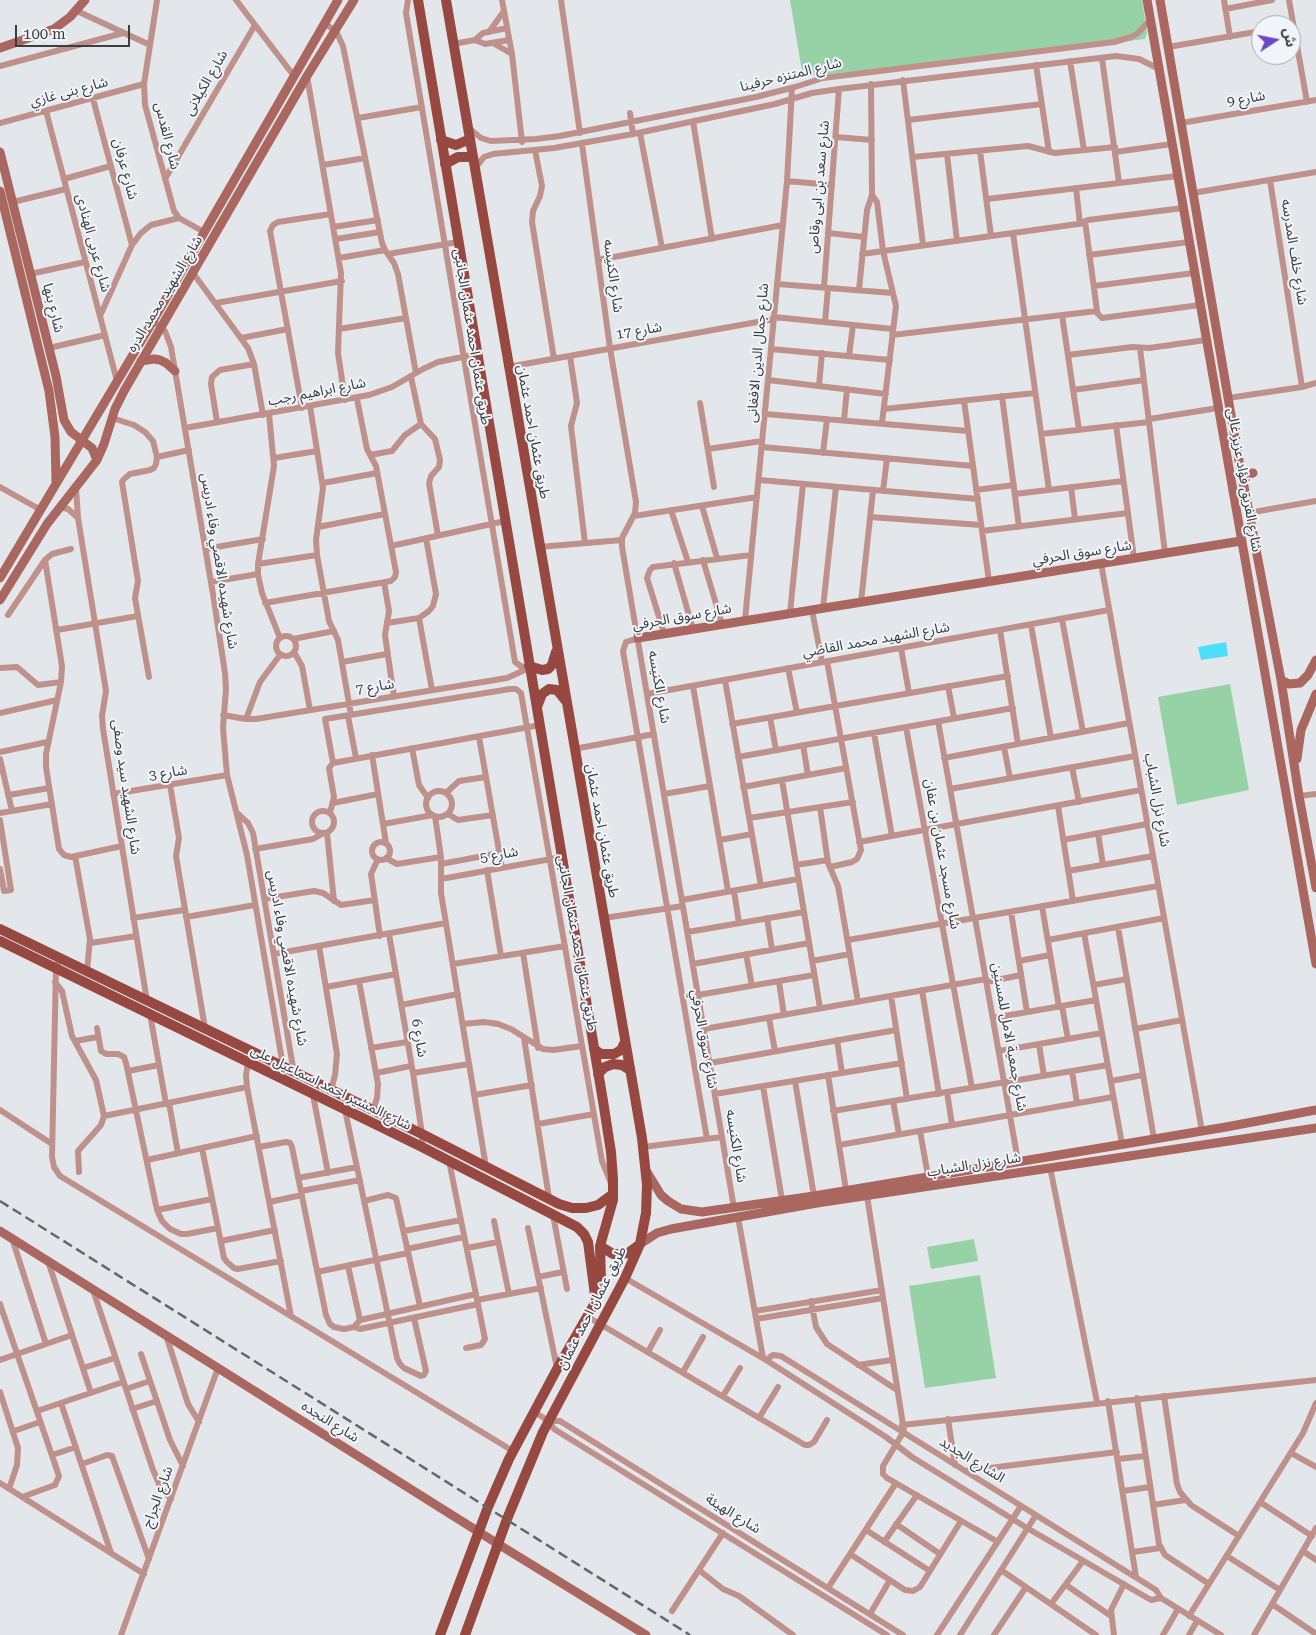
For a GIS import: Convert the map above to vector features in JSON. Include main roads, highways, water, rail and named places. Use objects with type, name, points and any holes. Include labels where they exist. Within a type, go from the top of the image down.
[{"type":"main road","name":"طريق عثمان احمد عثمان","points":[[418,0],[611,1152],[613,1192],[600,1246],[601,1281],[595,1303],[511,1455],[488,1507],[440,1635]]},
{"type":"main road","name":"طريق عثمان احمد عثمان","points":[[446,0],[646,1172],[646,1213],[640,1244],[625,1278],[543,1432],[498,1544],[465,1635]]},
{"type":"main road","points":[[441,140],[456,144],[470,139]]},
{"type":"main road","points":[[445,164],[458,156],[474,162]]},
{"type":"main road","points":[[529,667],[542,670],[548,669],[554,662],[556,650]]},
{"type":"main road","points":[[537,708],[542,694],[548,689],[557,690],[565,700]]},
{"type":"main road","name":"شارع المشير احمد اسماعيل على","points":[[0,929],[566,1206],[579,1209],[598,1205],[613,1192]]},
{"type":"main road","name":"شارع المشير احمد اسماعيل على","points":[[0,941],[422,1147],[577,1228],[584,1234],[588,1242],[595,1303]]},
{"type":"main road","points":[[594,1049],[601,1054],[614,1054],[621,1050],[625,1042]]},
{"type":"main road","points":[[598,1074],[605,1067],[613,1064],[622,1065],[630,1070]]},
{"type":"main road","points":[[600,1246],[613,1254],[621,1254],[635,1250],[640,1244]]},
{"type":"main road","points":[[511,1455],[519,1454],[533,1427],[538,1426],[543,1432]]},
{"type":"water","points":[[1226,642],[1228,656],[1201,660],[1198,647]]},
{"type":"railway","points":[[0,1201],[690,1635]]}]
